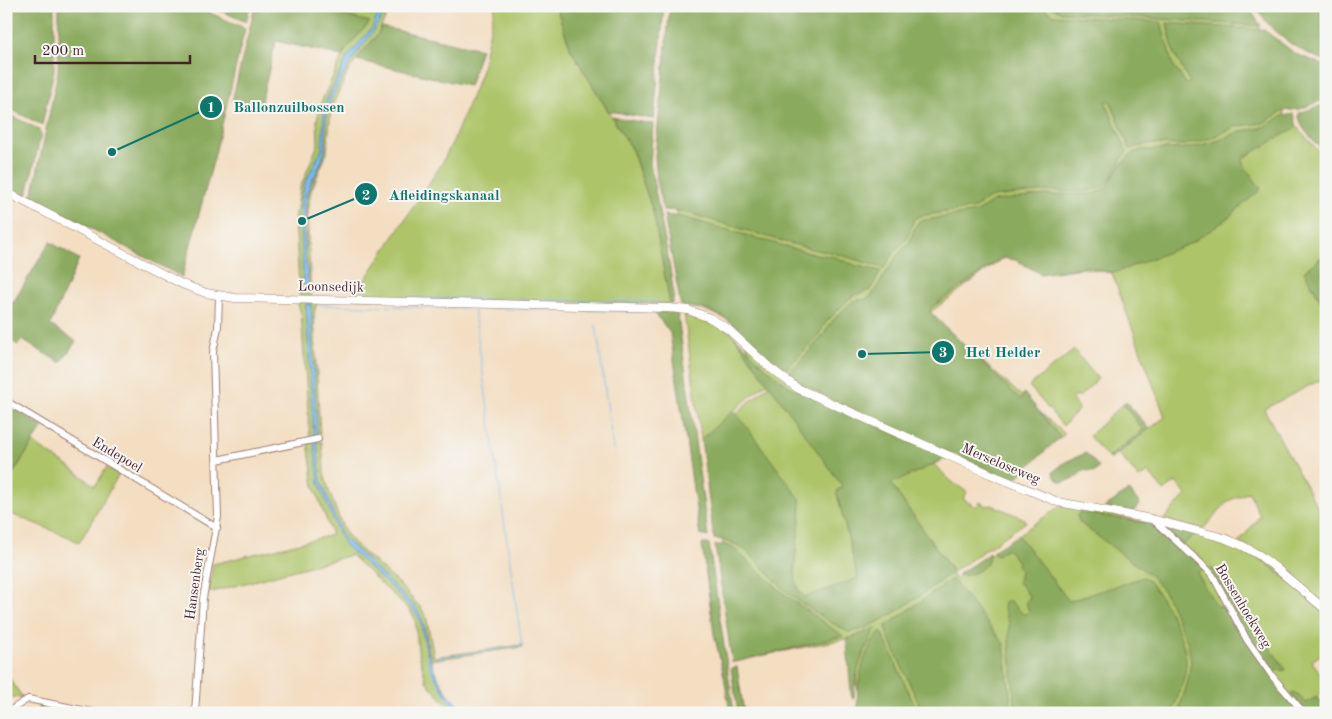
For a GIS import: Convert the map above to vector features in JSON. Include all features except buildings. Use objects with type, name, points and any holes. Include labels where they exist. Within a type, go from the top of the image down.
[{"type":"street","name":"Loonsedijk","points":[[6,192],[182,284],[219,296],[234,298],[679,308]]},
{"type":"street","name":"Hansenberg","points":[[195,713],[203,598],[218,517],[214,352],[218,328],[219,296]]},
{"type":"street","name":"Merseloseweg","points":[[679,308],[710,318],[728,329],[769,367],[797,388],[1058,502],[1152,520],[1224,538],[1243,546],[1276,568],[1326,610]]},
{"type":"street","name":"Endepoel","points":[[6,401],[217,528]]},
{"type":"street","points":[[216,460],[318,440]]},
{"type":"street","name":"Bossenhoekweg","points":[[1152,520],[1213,576],[1247,640],[1273,677],[1304,713]]},
{"type":"street","points":[[6,712],[28,699],[97,713]]},
{"type":"green space","points":[[6,6],[54,6],[54,70],[42,125],[6,107]]},
{"type":"green space","points":[[59,6],[194,6],[245,28],[214,158],[182,277],[32,197],[58,72]]},
{"type":"green space","points":[[210,6],[250,6],[246,22]]},
{"type":"green space","points":[[255,6],[304,6],[370,22],[342,56],[276,41],[260,107],[232,101]]},
{"type":"green space","points":[[304,6],[382,6],[372,28],[347,58],[327,99],[322,149],[305,183],[300,205],[305,293],[306,198],[324,155],[326,117],[329,105],[336,87],[350,63],[378,23],[387,6],[391,6],[377,36],[350,68],[331,108],[327,153],[311,191],[307,212],[311,298],[300,298],[295,220],[300,188],[318,144],[317,120],[321,102],[346,49],[369,22]]},
{"type":"green space","points":[[495,6],[556,6],[571,50],[632,150],[653,211],[670,304],[353,298],[441,165],[453,141],[481,73]]},
{"type":"green space","points":[[556,6],[664,6],[654,119],[608,111],[571,50]]},
{"type":"green space","points":[[670,6],[1040,6],[1054,15],[1161,22],[1172,63],[1186,84],[1190,83],[1174,53],[1167,23],[1264,30],[1296,54],[1326,66],[1326,99],[1300,109],[1283,111],[1263,123],[1237,126],[1211,138],[1185,145],[1149,144],[1130,149],[1110,101],[1105,101],[1127,152],[1106,184],[1093,190],[1078,192],[1048,191],[993,197],[975,208],[919,216],[914,219],[907,239],[895,251],[884,268],[831,252],[789,243],[681,211],[663,210],[657,180],[655,156]]},
{"type":"green space","points":[[879,6],[1244,6],[1274,49],[1287,132],[1297,127],[1326,159],[1326,259],[1322,257],[1304,271],[1326,310],[1326,377],[1264,409],[1326,523],[1326,607],[1239,542],[1260,516],[1249,492],[1228,501],[1203,529],[1163,520],[1186,495],[1176,482],[1164,491],[1148,472],[1139,478],[1118,453],[1165,417],[1112,273],[1083,268],[1047,273],[1006,256],[928,314],[1065,434],[1015,474],[949,453],[892,482],[934,464],[951,481],[967,492],[963,499],[976,507],[980,502],[986,506],[992,505],[1023,518],[1026,522],[953,572],[932,542],[955,579],[1063,504],[1196,533],[1231,545],[1256,557],[1280,574],[1326,615],[1326,651],[1312,661],[1326,682],[1326,692],[1316,698],[1326,703],[1326,713],[861,713],[850,638],[760,656],[729,630],[724,553],[708,437],[768,386],[766,383],[701,439],[684,313],[698,315],[732,333],[759,370],[735,322],[686,303],[669,132]]},
{"type":"green space","points":[[1050,6],[1248,6],[1261,26],[1062,12]]},
{"type":"green space","points":[[1254,6],[1326,6],[1326,61],[1285,40],[1269,25]]},
{"type":"green space","points":[[382,27],[481,49],[469,86],[357,60]]},
{"type":"green space","points":[[1326,104],[1326,153],[1304,130],[1299,119],[1299,113]]},
{"type":"green space","points":[[6,113],[38,129],[41,134],[27,195],[6,185]]},
{"type":"green space","points":[[1294,114],[1297,127],[1243,158],[1243,164],[1261,189],[1223,222],[1189,244],[1117,272],[1106,272],[1087,266],[1041,274],[1016,260],[1002,258],[931,308],[930,311],[933,315],[1021,400],[1024,393],[1060,437],[1013,481],[837,402],[786,376],[823,336],[836,317],[853,301],[866,299],[872,295],[897,256],[910,241],[919,221],[977,212],[994,201],[1045,195],[1094,194],[1107,187],[1121,164],[1133,153],[1141,150],[1190,148],[1220,140],[1241,131],[1261,128],[1283,116]]},
{"type":"green space","points":[[612,117],[653,124],[650,164],[669,262],[674,296],[672,304],[670,304],[653,211],[632,150]]},
{"type":"green space","points":[[664,215],[682,217],[881,271],[870,290],[849,299],[826,322],[817,338],[782,373],[728,320],[709,310],[681,306]]},
{"type":"green space","points":[[50,242],[79,259],[50,325],[76,341],[61,363],[22,340],[18,345],[6,338],[6,314]]},
{"type":"green space","points":[[1322,257],[1326,259],[1326,310],[1304,271]]},
{"type":"green space","points":[[297,302],[317,302],[314,314],[320,437],[310,438],[301,313]],"holes":[[[306,304],[311,304],[317,437],[314,437]]]},
{"type":"green space","points":[[654,312],[677,313],[678,316],[708,537],[700,534],[699,529],[670,333]]},
{"type":"green space","points":[[732,333],[768,369],[792,388],[947,458],[891,484],[953,572],[917,598],[872,625],[848,632],[794,598],[745,551],[725,540],[714,539],[701,439],[734,410],[800,499],[801,509],[795,566],[799,590],[805,597],[858,578],[837,494],[838,489],[842,488],[841,484]]},
{"type":"green space","points":[[1074,350],[1098,379],[1079,397],[1077,395],[1072,400],[1079,409],[1063,426],[1029,386]]},
{"type":"green space","points":[[1126,401],[1149,429],[1110,460],[1108,458],[1143,430],[1123,404]]},
{"type":"green space","points":[[6,404],[43,427],[6,484]]},
{"type":"green space","points":[[1123,404],[1144,430],[1108,458],[1089,436]]},
{"type":"green space","points":[[314,441],[319,482],[345,545],[416,613],[420,621],[430,667],[449,700],[461,713],[454,713],[426,681],[418,650],[415,620],[411,612],[351,555],[208,593],[213,564],[332,535],[314,486],[308,442]]},
{"type":"green space","points":[[317,441],[322,442],[324,472],[343,528],[350,539],[395,580],[422,609],[427,620],[434,657],[522,645],[522,647],[431,660],[424,627],[416,608],[342,536],[321,480]]},
{"type":"green space","points":[[33,443],[95,486],[107,467],[119,474],[79,543],[69,537],[6,512],[6,484]]},
{"type":"green space","points":[[1086,453],[1099,467],[1095,472],[1084,470],[1075,478],[1063,482],[1056,479],[1053,472],[1065,462]]},
{"type":"green space","points":[[1129,490],[1140,504],[1132,513],[1104,508]]},
{"type":"green space","points":[[1080,512],[1153,524],[1205,569],[1197,573],[1215,604],[1219,607],[1227,606],[1242,632],[1302,713],[1178,713],[1188,681],[1191,661],[1188,643],[1165,593],[1150,575],[1080,523],[1077,516]]},
{"type":"green space","points":[[1161,525],[1196,533],[1183,545]]},
{"type":"green space","points":[[1018,535],[1069,601],[1144,577],[1151,583],[1171,615],[1185,650],[1185,673],[1172,713],[1016,713],[1009,624],[1003,605],[1005,601],[1010,601],[1023,614],[1026,614],[1029,611],[1026,602],[1030,597],[1018,582],[1020,570],[1017,565],[1018,562],[1007,548],[996,556],[993,551]]},
{"type":"green space","points":[[702,544],[709,544],[734,713],[730,713],[714,634]]},
{"type":"green space","points":[[715,545],[725,545],[733,548],[788,597],[843,636],[732,662]]},
{"type":"green space","points":[[990,553],[989,559],[983,568],[968,575],[957,575]]},
{"type":"green space","points":[[1210,568],[1225,579],[1231,587],[1262,637],[1286,670],[1271,671],[1240,622]]},
{"type":"green space","points":[[952,579],[1004,644],[1012,713],[923,713],[887,634],[886,626]]},
{"type":"green space","points":[[876,628],[860,662],[854,699],[851,694],[847,641]]},
{"type":"green space","points":[[881,631],[918,713],[858,713],[859,681],[865,658],[869,647]]},
{"type":"green space","points":[[737,667],[744,713],[738,713],[731,668]]},
{"type":"green space","points":[[6,673],[23,698],[6,698]]},
{"type":"green space","points":[[1290,693],[1297,694],[1306,703],[1316,697],[1326,705],[1326,713],[1308,713]]},
{"type":"green space","points":[[39,705],[80,713],[43,713],[38,712]]},
{"type":"water","points":[[382,6],[387,6],[383,15],[349,65],[327,111],[324,154],[312,180],[304,208],[309,292],[304,293],[300,205],[305,183],[322,149],[324,107],[347,58],[372,28]]},
{"type":"water","points":[[306,304],[311,304],[317,437],[314,437]]},
{"type":"water","points":[[314,441],[317,441],[321,480],[342,536],[416,608],[423,622],[429,656],[441,683],[466,713],[461,713],[449,700],[430,667],[420,621],[416,613],[345,545],[338,533],[319,482]]},
{"type":"waterway","points":[[356,297],[661,301]]},
{"type":"waterway","points":[[318,305],[468,308]]},
{"type":"waterway","points":[[474,308],[658,312]]},
{"type":"waterway","points":[[437,658],[522,646],[474,311]]},
{"type":"waterway","points":[[596,325],[614,455]]},
{"type":"waterway","points":[[427,654],[431,670],[439,686],[449,701],[461,713]]},
{"type":"place","name":"Ballonzuilbossen","points":[[112,152]]},
{"type":"place","name":"Afleidingskanaal","points":[[302,221]]},
{"type":"place","name":"Het Helder","points":[[862,354]]}]
